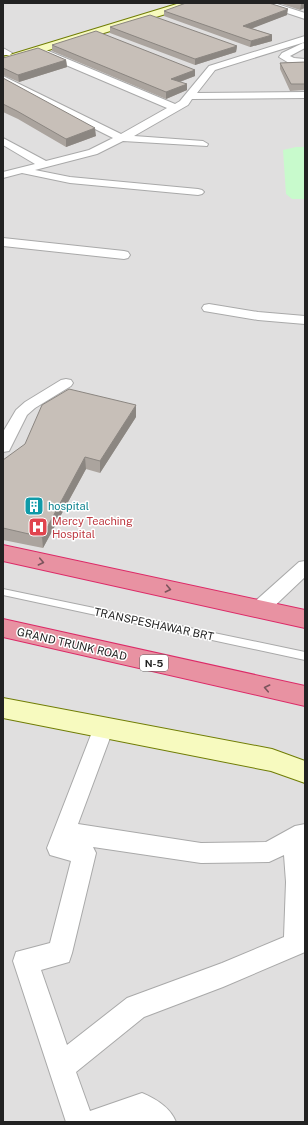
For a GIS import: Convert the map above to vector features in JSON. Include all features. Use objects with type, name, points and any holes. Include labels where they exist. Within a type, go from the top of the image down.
[{"type":"highway","points":[[3,554],[305,619]]},
{"type":"highway","name":"GRAND TRUNK ROAD","points":[[3,628],[305,696]]},
{"type":"street","points":[[4,55],[169,3]]},
{"type":"street","points":[[4,55],[38,50],[98,33],[190,3]]},
{"type":"street","points":[[266,3],[305,16]]},
{"type":"street","points":[[150,16],[164,21]]},
{"type":"street","points":[[98,33],[112,38]]},
{"type":"street","points":[[10,174],[93,152],[184,103],[203,74],[212,68],[305,38]]},
{"type":"street","points":[[305,44],[284,57],[292,62],[305,62]]},
{"type":"street","points":[[241,49],[255,54]]},
{"type":"street","points":[[38,50],[175,108]]},
{"type":"street","points":[[3,79],[121,138],[203,144]]},
{"type":"street","points":[[190,96],[305,95]]},
{"type":"street","points":[[3,141],[45,165]]},
{"type":"street","points":[[10,174],[198,192]]},
{"type":"street","points":[[3,242],[124,256]]},
{"type":"street","points":[[209,308],[258,316],[305,320]]},
{"type":"street","points":[[3,447],[21,413],[66,383]]},
{"type":"street","points":[[259,609],[305,568]]},
{"type":"street","points":[[3,708],[272,760],[305,772]]},
{"type":"street","points":[[80,1122],[25,961],[60,953],[84,853],[58,848],[104,727]]},
{"type":"street","points":[[64,832],[201,853],[269,852],[300,835]]},
{"type":"street","points":[[61,1067],[136,1007],[223,975],[296,944],[300,835]]},
{"type":"street","points":[[97,1122],[142,1107],[162,1122]]},
{"type":"lane","name":"TRANSPESHAWAR BRT","points":[[3,592],[305,656]]},
{"type":"shaded area","points":[[3,3],[305,3],[305,1122],[3,1122]]},
{"type":"green space","points":[[296,147],[305,147],[305,199],[292,199],[286,194],[283,150]]},
{"type":"building","points":[[186,3],[269,3],[288,9],[243,26],[272,35],[251,41],[164,11]]},
{"type":"building","points":[[150,15],[237,46],[195,59],[110,27]]},
{"type":"building","points":[[96,31],[195,70],[171,79],[187,84],[166,92],[52,45]]},
{"type":"building","points":[[38,48],[66,60],[18,75],[3,68],[3,58]]},
{"type":"building","points":[[305,62],[305,84],[291,84],[280,63]]},
{"type":"building","points":[[3,78],[95,128],[66,139],[3,104]]},
{"type":"building","name":"hospital","points":[[69,389],[136,405],[100,461],[85,457],[42,537],[3,528],[3,460],[25,444],[42,405]]},
{"type":"place","name":"hospital","points":[[34,506]]},
{"type":"place","name":"Mercy Teaching Hospital","points":[[38,527]]}]
